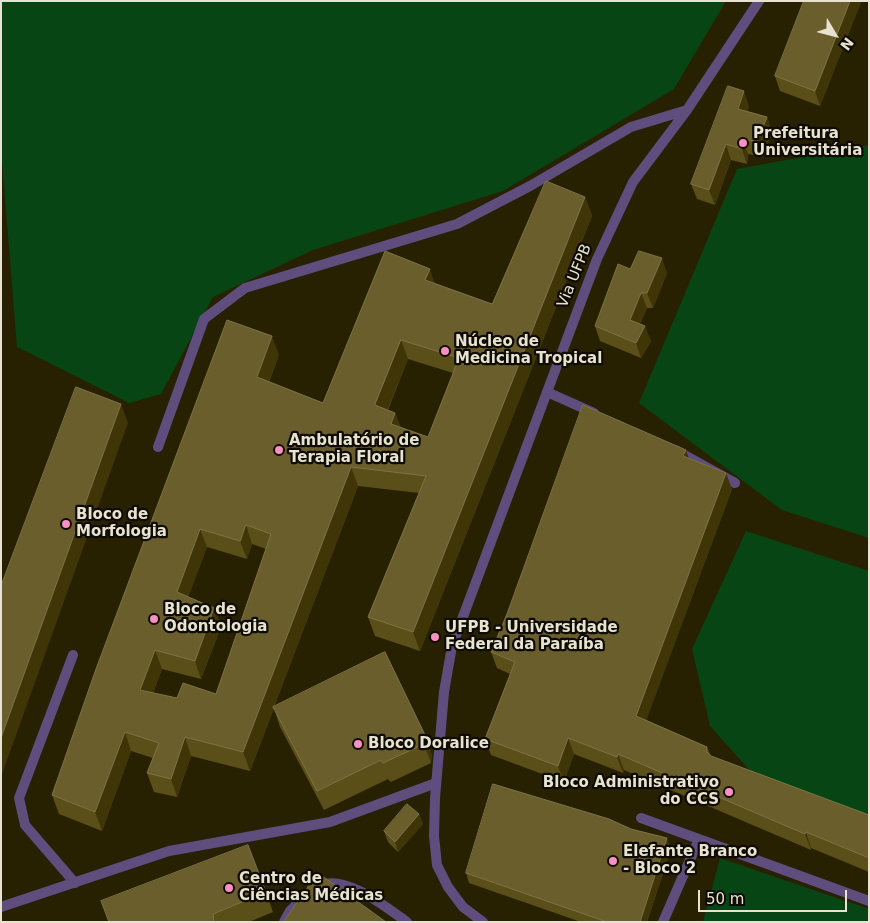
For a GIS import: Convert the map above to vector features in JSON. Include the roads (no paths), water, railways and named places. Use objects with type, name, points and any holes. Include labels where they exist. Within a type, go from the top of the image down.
[{"type":"lane","name":"Via UFPB","points":[[483,922],[463,907],[448,887],[437,865],[434,836],[436,783],[444,692],[452,646],[597,259],[633,182],[687,110],[759,1]]},
{"type":"lane","points":[[158,447],[204,319],[245,288],[456,224],[530,186],[632,127],[687,110]]},
{"type":"lane","points":[[547,392],[608,419]]},
{"type":"lane","points":[[667,446],[735,483]]},
{"type":"lane","points":[[73,655],[19,798],[25,825],[74,883]]},
{"type":"lane","points":[[1,907],[169,851],[330,822],[436,783]]},
{"type":"lane","points":[[641,818],[869,901]]},
{"type":"lane","points":[[663,922],[699,839]]},
{"type":"lane","points":[[284,922],[290,911],[315,888],[325,884],[336,884],[374,899],[407,922]]},
{"type":"place","name":"Prefeitura Universitária","points":[[743,143]]},
{"type":"place","name":"Núcleo de Medicina Tropical","points":[[445,351]]},
{"type":"place","name":"Ambulatório de Terapia Floral","points":[[279,450]]},
{"type":"place","name":"Bloco de Morfologia","points":[[66,524]]},
{"type":"place","name":"Bloco de Odontologia","points":[[154,619]]},
{"type":"place","name":"UFPB - Universidade Federal da Paraíba","points":[[435,637]]},
{"type":"place","name":"Bloco Doralice","points":[[358,744]]},
{"type":"place","name":"Bloco Administrativo do CCS","points":[[729,792]]},
{"type":"place","name":"Elefante Branco - Bloco 2","points":[[613,861]]},
{"type":"place","name":"Centro de Ciências Médicas","points":[[229,888]]}]
